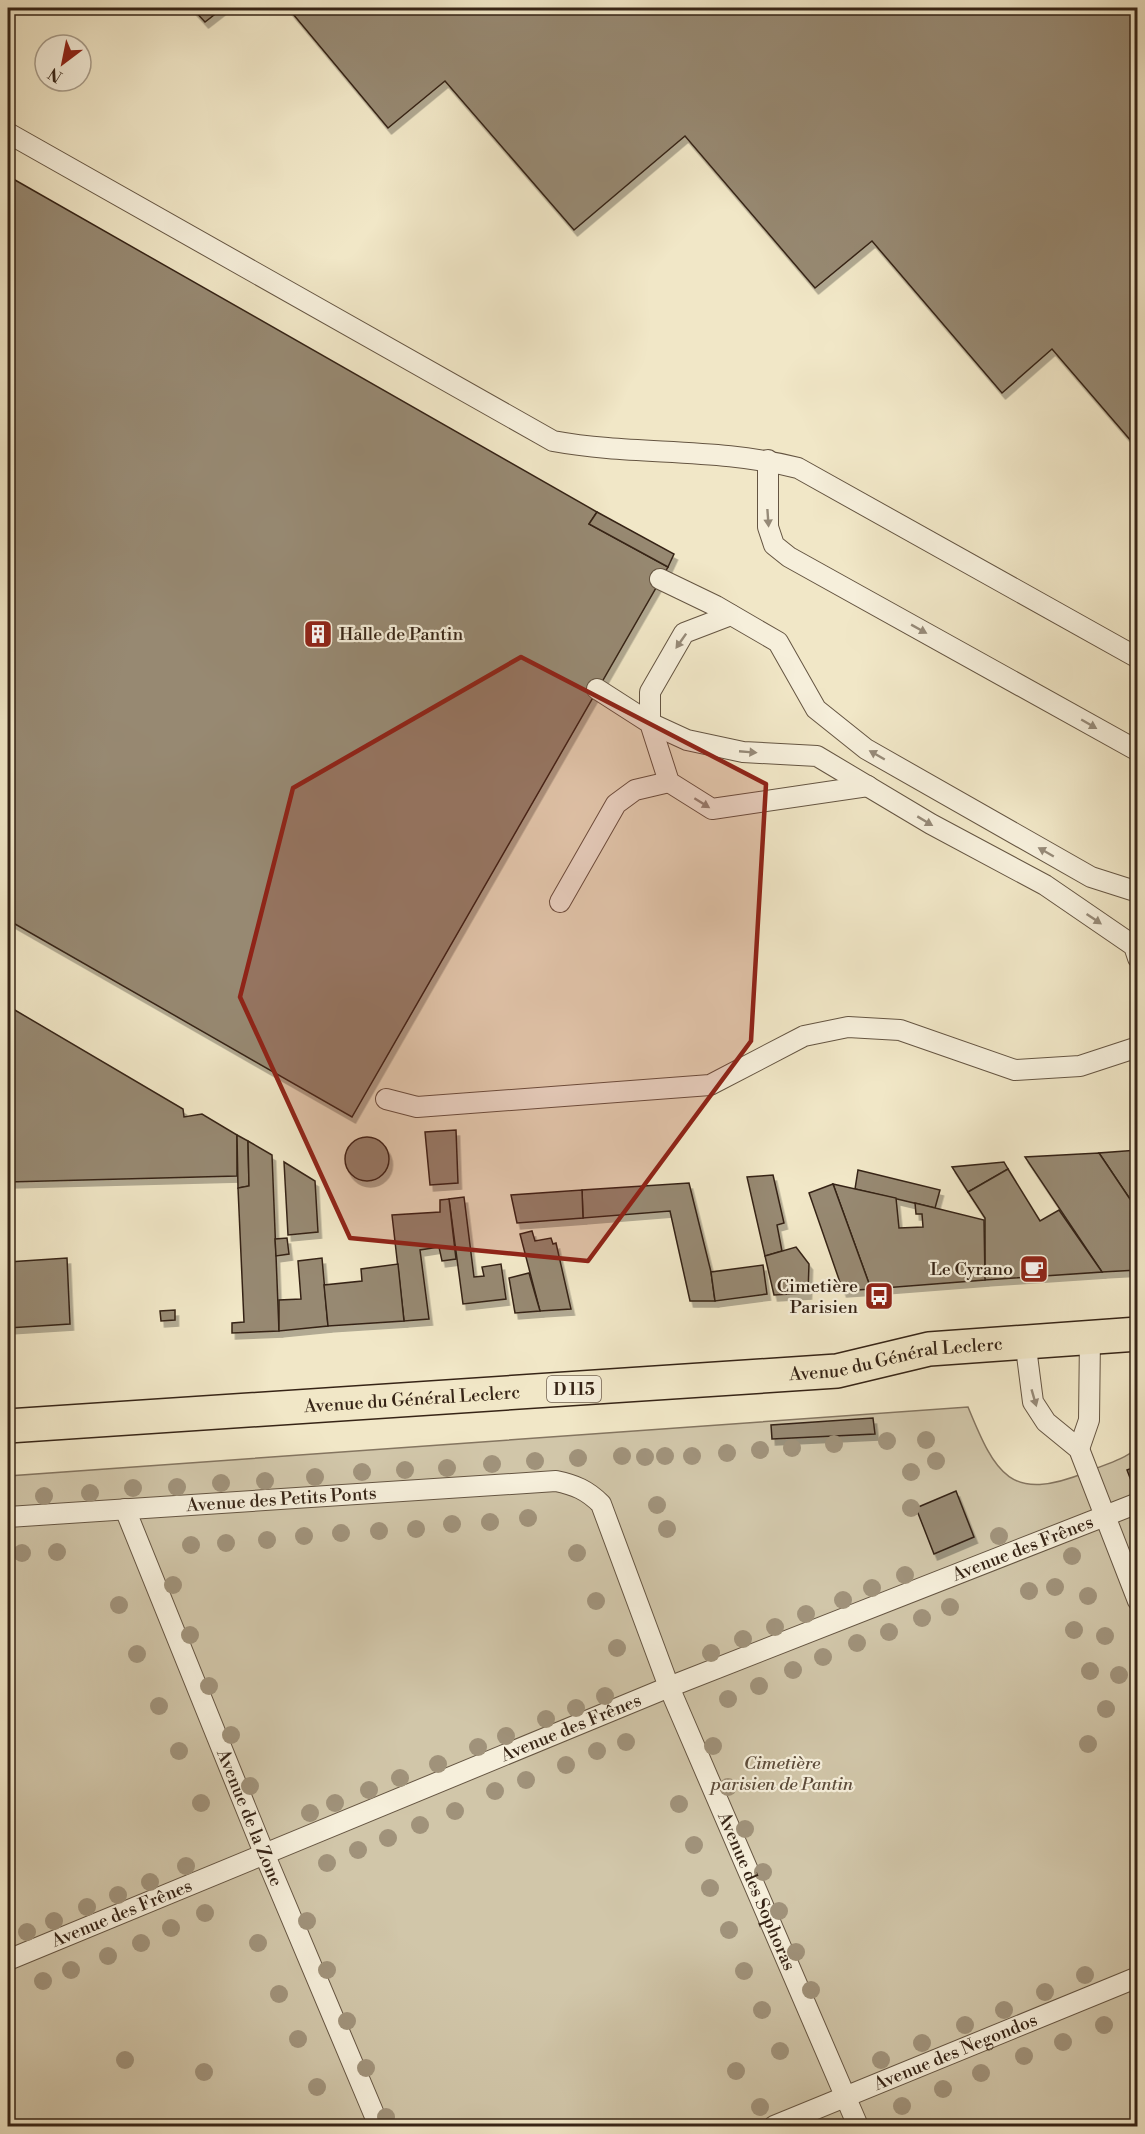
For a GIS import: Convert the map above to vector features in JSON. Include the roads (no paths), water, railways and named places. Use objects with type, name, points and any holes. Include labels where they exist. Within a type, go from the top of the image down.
[{"type":"main road","name":"Avenue du Général Leclerc","points":[[8,1426],[837,1371],[929,1349],[1025,1340],[1137,1334]]},
{"type":"lane","points":[[8,133],[553,441],[627,451],[738,455],[798,468],[1137,658]]},
{"type":"lane","points":[[768,460],[768,527],[774,545],[789,557],[1137,752]]},
{"type":"lane","points":[[660,579],[778,642],[816,709],[867,749],[1091,877],[1137,892]]},
{"type":"lane","points":[[731,615],[684,633],[650,692],[650,723],[669,782],[712,809],[868,786]]},
{"type":"lane","points":[[597,689],[650,723],[687,740],[743,752],[817,756],[931,824],[1045,885],[1134,946],[1137,958]]},
{"type":"lane","points":[[560,902],[616,804],[635,790],[669,782]]},
{"type":"lane","points":[[386,1099],[417,1107],[710,1085],[804,1036],[848,1027],[900,1030],[1015,1070],[1080,1066],[1137,1047]]},
{"type":"lane","points":[[1079,1449],[1089,1420],[1089,1337]]},
{"type":"lane","points":[[1025,1340],[1033,1402],[1046,1422],[1079,1449],[1137,1601]]},
{"type":"lane","name":"Avenue des Petits Ponts","points":[[8,1517],[556,1481]]},
{"type":"lane","name":"Avenue des Sophoras","points":[[556,1481],[575,1485],[592,1494],[601,1504],[669,1687],[858,2127]]},
{"type":"lane","name":"Avenue des Frênes","points":[[8,1960],[669,1687],[1137,1503]]},
{"type":"lane","name":"Avenue de la Zone","points":[[124,1509],[379,2127]]},
{"type":"lane","name":"Avenue des Negondos","points":[[774,2127],[1137,1977]]},
{"type":"place","name":"Halle de Pantin","points":[[318,634]]},
{"type":"place","name":"Le Cyrano","points":[[1034,1269]]},
{"type":"place","name":"Cimetière Parisien","points":[[879,1296]]},
{"type":"park label","name":"Cimetière parisien de Pantin","points":[[782,1773]]}]
